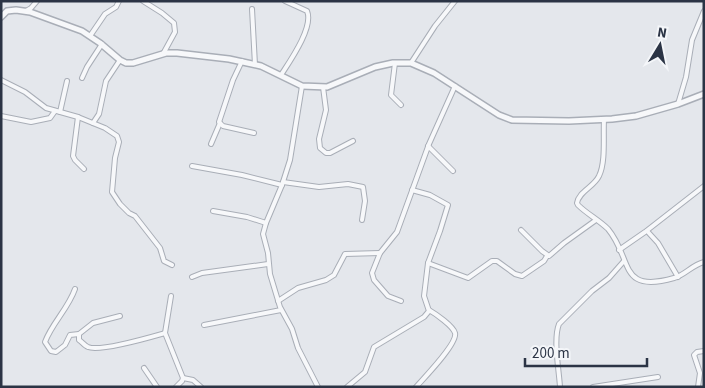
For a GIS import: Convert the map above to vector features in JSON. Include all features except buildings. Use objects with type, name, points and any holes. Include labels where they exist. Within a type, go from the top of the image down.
[{"type":"street","points":[[25,11],[31,8],[37,1]]},
{"type":"street","points":[[90,36],[105,14],[116,7],[119,1]]},
{"type":"street","points":[[144,1],[162,12],[174,23],[175,32],[163,54]]},
{"type":"street","points":[[281,75],[302,39],[308,16],[304,10],[285,1]]},
{"type":"street","points":[[411,63],[435,26],[455,1]]},
{"type":"street","points":[[252,9],[256,65]]},
{"type":"street","points":[[1,17],[7,11],[25,11],[90,36],[120,60],[133,63],[163,54],[177,53],[229,59],[272,70],[302,86],[323,87],[334,85],[375,67],[395,63],[411,63],[427,68],[507,119],[569,121],[604,120],[636,116],[678,104],[704,94]]},
{"type":"street","points":[[678,104],[686,77],[692,40],[704,11]]},
{"type":"street","points":[[82,78],[102,44]]},
{"type":"street","points":[[94,123],[106,81],[120,60]]},
{"type":"street","points":[[211,144],[220,124],[219,120],[239,61]]},
{"type":"street","points":[[395,63],[391,95],[401,105]]},
{"type":"street","points":[[1,80],[25,92],[46,108],[78,117],[114,133],[118,139],[112,192],[129,213],[135,216],[160,248],[162,259],[172,264]]},
{"type":"street","points":[[1,116],[31,122],[50,118],[57,112],[67,81]]},
{"type":"street","points":[[302,86],[291,154],[283,184],[263,232],[268,253],[268,264],[281,310],[292,329],[298,348],[318,387]]},
{"type":"street","points":[[401,301],[388,296],[372,277],[380,253],[397,232],[428,146],[455,86]]},
{"type":"street","points":[[323,87],[326,110],[320,148],[326,153],[330,153],[353,141]]},
{"type":"street","points":[[78,117],[73,156],[84,169]]},
{"type":"street","points":[[604,120],[600,175],[579,196],[576,203],[609,231],[624,261],[636,280],[640,282],[678,277],[696,264],[704,262]]},
{"type":"street","points":[[220,124],[254,133]]},
{"type":"street","points":[[428,146],[453,171]]},
{"type":"street","points":[[192,166],[283,184],[329,187],[348,184],[363,186],[365,201],[362,220]]},
{"type":"street","points":[[619,250],[647,231],[704,186]]},
{"type":"street","points":[[412,190],[430,194],[448,205],[428,263],[424,296],[429,310],[447,324],[456,335],[455,340],[444,356],[416,387]]},
{"type":"street","points":[[213,211],[247,217],[266,223]]},
{"type":"street","points":[[428,263],[468,278],[492,261],[497,261],[514,274],[522,276],[596,220]]},
{"type":"street","points":[[521,230],[548,256]]},
{"type":"street","points":[[647,231],[658,243],[678,277]]},
{"type":"street","points":[[278,300],[298,288],[326,280],[334,275],[345,254],[380,253]]},
{"type":"street","points":[[560,387],[557,345],[557,328],[559,324],[581,301],[609,278],[624,261]]},
{"type":"street","points":[[192,277],[202,273],[268,264]]},
{"type":"street","points":[[75,289],[70,302],[58,318],[45,342],[51,351],[56,352],[65,345],[70,335],[79,334],[93,323],[120,316]]},
{"type":"street","points":[[171,296],[165,333],[183,378],[176,387]]},
{"type":"street","points":[[204,325],[281,310]]},
{"type":"street","points":[[347,387],[365,372],[374,347],[424,317],[429,310]]},
{"type":"street","points":[[79,334],[79,340],[92,348],[126,343],[165,333]]},
{"type":"street","points":[[698,387],[700,373],[694,355],[696,352],[704,351]]},
{"type":"street","points":[[144,368],[157,387]]},
{"type":"street","points":[[593,387],[658,377]]},
{"type":"street","points":[[183,378],[193,380],[201,387]]}]
